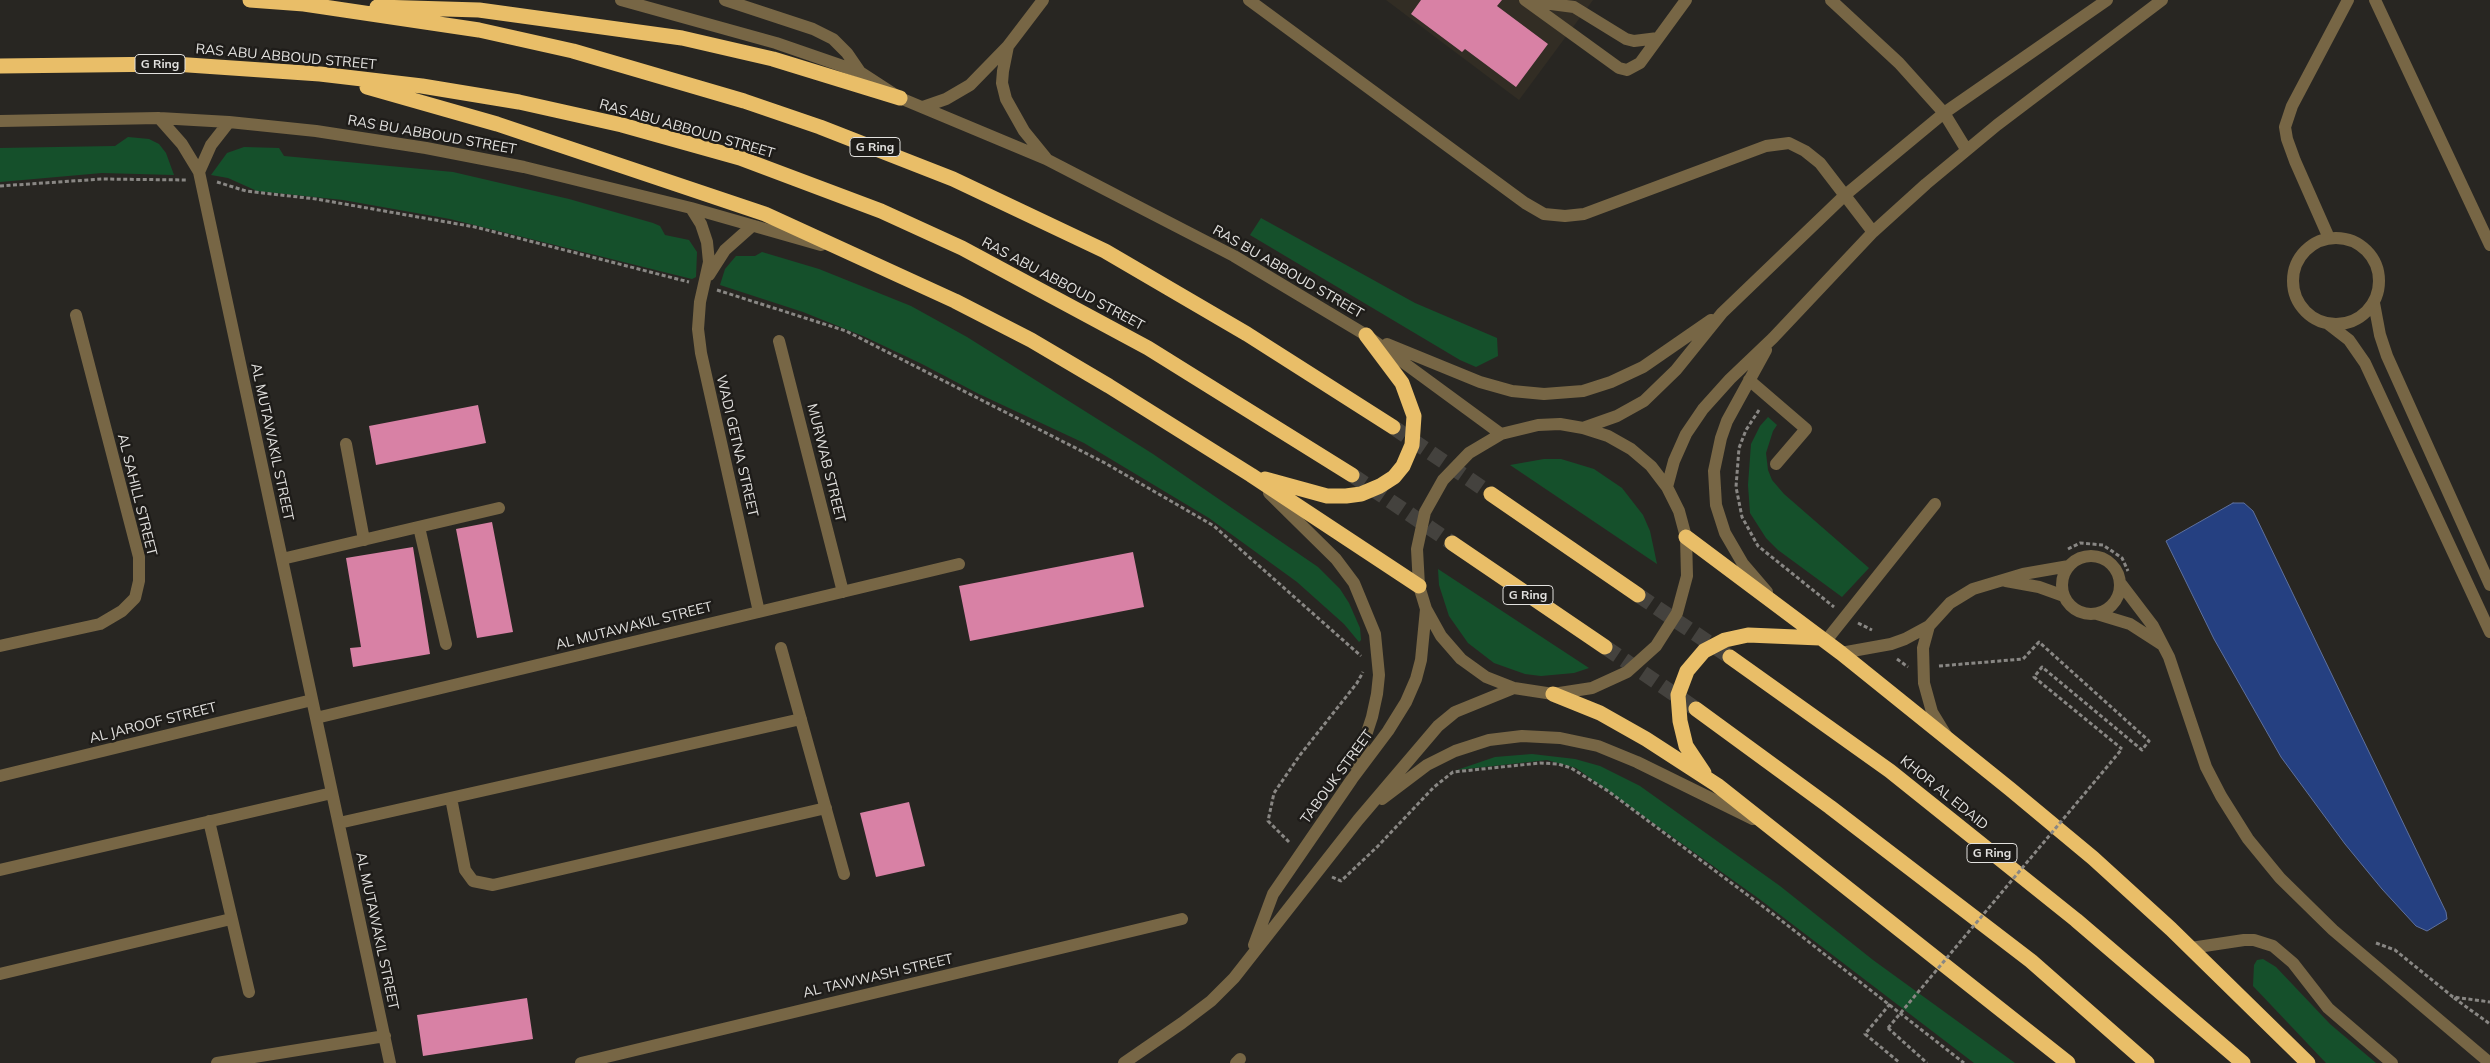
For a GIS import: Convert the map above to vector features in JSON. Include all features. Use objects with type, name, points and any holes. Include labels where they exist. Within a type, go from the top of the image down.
[{"type":"highway","name":"G Ring","points":[[250,0],[304,4],[479,30],[573,51],[744,101],[889,153],[1031,214],[1105,251],[1247,334],[1393,427]]},
{"type":"highway","points":[[304,4],[479,10],[682,38],[773,59],[900,98]]},
{"type":"highway","name":"RAS ABU ABBOUD STREET","points":[[0,66],[174,64],[320,74],[422,86],[519,102],[622,125],[740,158],[881,212],[962,248],[1140,343],[1352,475]]},
{"type":"highway","points":[[320,74],[497,124],[765,214],[955,300],[1031,340],[1109,386],[1251,475],[1419,586]]},
{"type":"highway","points":[[1251,475],[1328,496],[1361,494],[1380,486],[1394,477],[1403,466],[1412,445],[1414,416],[1402,383],[1366,335]]},
{"type":"highway","points":[[1491,494],[1638,594]]},
{"type":"highway","points":[[1686,537],[1841,653],[1948,738],[2093,858],[2191,948],[2308,1063]]},
{"type":"highway","name":"G Ring","points":[[1452,543],[1605,647]]},
{"type":"highway","points":[[1717,785],[1699,768],[1686,746],[1678,695],[1687,671],[1704,651],[1725,640],[1748,635],[1822,640]]},
{"type":"highway","name":"KHOR AL EDAID","points":[[1730,657],[1890,771],[2076,920],[2243,1063]]},
{"type":"highway","points":[[1554,694],[1615,722],[1717,785],[2067,1062]]},
{"type":"highway","points":[[1696,709],[1830,807],[2031,961],[2147,1063]]},
{"type":"street","name":"RAS BU ABBOUD STREET","points":[[621,0],[776,42],[860,72],[900,98],[1046,158],[1234,256],[1366,335],[1501,434]]},
{"type":"street","name":"RAS BU ABBOUD STREET","points":[[727,0],[813,29],[833,39],[847,53],[860,72]]},
{"type":"street","points":[[923,106],[946,99],[963,90],[1008,46],[1043,0]]},
{"type":"street","points":[[1249,0],[1525,203],[1544,214],[1565,216],[1584,214],[1766,146],[1789,143],[1805,151],[1820,163],[1873,232]]},
{"type":"street","points":[[1525,0],[1574,8],[1626,39],[1634,41],[1658,38]]},
{"type":"street","points":[[1525,0],[1619,68],[1627,70],[1640,63],[1686,0]]},
{"type":"street","points":[[1831,0],[1899,63],[1944,113],[1966,149]]},
{"type":"street","points":[[1583,428],[1617,416],[1644,401],[1676,370],[1722,312],[1844,196],[1944,113],[2107,0]]},
{"type":"street","points":[[1667,487],[1674,461],[1686,434],[1703,409],[1873,232],[1966,149],[2162,0]]},
{"type":"street","points":[[2329,238],[2295,162],[2285,127],[2292,106],[2348,0]]},
{"type":"street","points":[[2376,0],[2490,245]]},
{"type":"street","name":"RAS BU ABBOUD STREET","points":[[1008,46],[1002,71],[1002,83],[1006,99],[1019,124],[1046,158]]},
{"type":"street","name":"RAS BU ABBOUD STREET","points":[[0,121],[160,118],[229,122],[316,131],[426,148],[524,167],[691,208],[848,252]]},
{"type":"street","name":"AL MUTAWAKIL STREET","points":[[160,118],[182,144],[200,176],[390,1063]]},
{"type":"street","points":[[200,176],[211,145],[229,122]]},
{"type":"street","name":"WADI GETNA STREET","points":[[691,208],[701,224],[707,242],[709,262],[698,329],[701,353],[759,612]]},
{"type":"street","name":"WADI GETNA STREET","points":[[704,286],[714,264],[725,250],[752,226]]},
{"type":"street","points":[[2326,323],[2345,323],[2361,316],[2374,303],[2379,288],[2379,271],[2372,256],[2361,245],[2346,238],[2329,238],[2311,245],[2306,250],[2298,260],[2292,279],[2296,298],[2309,314],[2326,323],[2349,340],[2365,363],[2490,632]]},
{"type":"street","points":[[2374,303],[2387,356],[2490,585]]},
{"type":"street","points":[[1366,335],[1480,382],[1512,392],[1544,394],[1583,390],[1611,382],[1643,367],[1722,312]]},
{"type":"street","name":"AL SAHILL STREET","points":[[0,646],[100,624],[122,611],[135,598],[139,581],[139,557],[76,316]]},
{"type":"street","points":[[1773,338],[1727,421],[1721,438],[1714,471],[1716,505],[1732,548],[1742,564],[1780,608]]},
{"type":"street","name":"MURWAB STREET","points":[[779,342],[843,592]]},
{"type":"street","points":[[1749,380],[1806,430],[1776,464]]},
{"type":"street","points":[[1560,424],[1583,428],[1608,436],[1631,449],[1651,466],[1667,487],[1679,511],[1686,537],[1687,576],[1677,613],[1656,646],[1627,672],[1592,688],[1554,694],[1514,688],[1486,677],[1461,659],[1441,636],[1426,609],[1419,586],[1417,549],[1425,512],[1443,480],[1469,452],[1501,434],[1538,425],[1560,424]]},
{"type":"street","points":[[346,444],[364,540]]},
{"type":"street","points":[[1251,475],[1336,559],[1354,584],[1375,634],[1379,675],[1376,694],[1372,717],[1352,779]]},
{"type":"street","points":[[1822,640],[1846,615],[1935,504]]},
{"type":"street","points":[[282,559],[500,508]]},
{"type":"street","points":[[419,527],[446,644]]},
{"type":"street","points":[[2097,614],[2107,610],[2114,604],[2120,594],[2121,584],[2119,575],[2114,566],[2097,556],[2077,559],[2069,566],[2062,580],[2064,596],[2069,605],[2077,611],[2097,614],[2130,624],[2161,644]]},
{"type":"street","name":"AL MUTAWAKIL STREET","points":[[316,718],[959,564]]},
{"type":"street","points":[[1841,653],[1891,644],[1929,626],[1950,603],[1973,589],[2023,574],[2069,566]]},
{"type":"street","points":[[2003,581],[2038,587],[2064,596]]},
{"type":"street","points":[[2121,584],[2152,626],[2176,674],[2206,767],[2221,796],[2248,839],[2280,878],[2333,930],[2490,1063]]},
{"type":"street","name":"TABOUK STREET","points":[[1251,955],[1273,894],[1352,779],[1388,731],[1406,702],[1416,679],[1426,609]]},
{"type":"street","points":[[1929,626],[1923,648],[1922,668],[1932,712],[1948,738]]},
{"type":"street","points":[[781,648],[844,874]]},
{"type":"street","name":"TABOUK STREET","points":[[1124,1063],[1211,1001],[1234,978],[1358,820],[1438,726],[1455,712],[1514,688]]},
{"type":"street","name":"AL JAROOF STREET","points":[[0,776],[312,700]]},
{"type":"street","points":[[339,823],[801,719]]},
{"type":"street","points":[[1358,820],[1399,785],[1427,766],[1455,751],[1489,740],[1522,736],[1560,738],[1598,746],[1637,762],[1773,828]]},
{"type":"street","points":[[0,870],[332,793]]},
{"type":"street","points":[[451,798],[465,870],[473,881],[493,885],[826,808]]},
{"type":"street","points":[[209,821],[249,992]]},
{"type":"street","points":[[0,974],[231,919]]},
{"type":"street","name":"AL TAWWASH STREET","points":[[580,1063],[1182,919]]},
{"type":"street","points":[[2191,948],[2244,940],[2254,940],[2273,946],[2293,963],[2313,992],[2328,1008],[2392,1063]]},
{"type":"street","points":[[217,1063],[385,1036]]},
{"type":"street","points":[[1136,1063],[1150,1046]]},
{"type":"path","points":[[0,186],[102,179],[200,176],[246,191],[316,199],[475,227],[704,286],[846,331],[1105,463],[1214,526],[1347,642],[1362,657],[1363,663]]},
{"type":"path","points":[[1768,397],[1746,430],[1739,448],[1736,487],[1742,517],[1758,546],[1862,627],[1876,632],[1887,632],[1896,657],[1908,668],[2023,658],[2038,642],[2149,741],[2142,750],[2042,667],[2034,677],[2122,749],[1888,1028],[1926,1063]]},
{"type":"path","points":[[2066,550],[2080,543],[2103,546],[2122,558],[2130,575]]},
{"type":"path","points":[[1300,853],[1268,821],[1274,793],[1300,755],[1357,683],[1364,669]]},
{"type":"path","points":[[1318,871],[1341,881],[1378,846],[1434,786],[1453,772],[1540,762],[1558,764],[1571,768],[1608,791],[1890,1004],[1964,1063]]},
{"type":"path","points":[[2373,941],[2395,950],[2490,1024]]},
{"type":"path","points":[[2453,997],[2490,1002]]},
{"type":"path","points":[[1890,1004],[1865,1034],[1900,1063]]},
{"type":"shaded area","points":[[1386,0],[1593,0],[1519,100]]},
{"type":"green space","points":[[128,137],[149,139],[159,144],[166,153],[174,175],[102,173],[0,182],[0,148],[115,146]]},
{"type":"green space","points":[[244,147],[279,148],[284,156],[453,172],[569,199],[653,223],[660,226],[665,235],[689,240],[697,252],[696,277],[692,279],[450,219],[343,200],[257,191],[228,178],[211,175],[227,153]]},
{"type":"green space","points":[[1261,218],[1415,303],[1497,338],[1498,356],[1476,367],[1460,360],[1250,235]]},
{"type":"green space","points":[[762,252],[819,269],[911,306],[967,337],[1153,454],[1318,567],[1340,589],[1349,603],[1360,628],[1361,640],[1359,642],[1344,624],[1297,582],[1209,518],[1084,443],[979,394],[863,336],[803,312],[720,285],[725,269],[736,256],[755,256]]},
{"type":"green space","points":[[1768,417],[1777,425],[1773,431],[1766,453],[1768,470],[1772,480],[1784,494],[1869,568],[1842,597],[1778,550],[1766,538],[1750,513],[1748,485],[1751,444],[1760,426]]},
{"type":"green space","points":[[1544,459],[1561,459],[1594,469],[1622,488],[1643,515],[1650,531],[1657,564],[1510,465]]},
{"type":"green space","points":[[1438,569],[1589,668],[1574,673],[1541,676],[1525,674],[1494,663],[1468,643],[1449,616],[1439,585]]},
{"type":"green space","points":[[1532,754],[1575,759],[1600,766],[1640,786],[1780,886],[1873,960],[2015,1063],[1974,1063],[1758,898],[1576,768],[1547,760],[1457,770],[1495,757]]},
{"type":"green space","points":[[2263,959],[2276,967],[2330,1024],[2376,1063],[2326,1063],[2253,986],[2254,965],[2257,960]]},
{"type":"water","points":[[2233,503],[2244,503],[2253,511],[2446,912],[2447,919],[2427,931],[2416,926],[2382,889],[2345,844],[2281,757],[2214,639],[2166,541]]},
{"type":"building","points":[[1421,0],[1502,0],[1497,6],[1548,44],[1516,87],[1465,49],[1462,52],[1411,14]]},
{"type":"building","points":[[478,405],[486,443],[376,465],[369,426]]},
{"type":"building","points":[[492,522],[513,632],[477,638],[456,529]]},
{"type":"building","points":[[413,547],[430,654],[353,667],[350,648],[361,647],[346,558]]},
{"type":"building","points":[[1133,552],[1144,607],[970,641],[959,586]]},
{"type":"building","points":[[909,802],[925,866],[876,877],[860,813]]},
{"type":"building","points":[[527,998],[533,1039],[423,1056],[417,1015]]},
{"type":"tunnel","points":[[1393,427],[1491,494]]},
{"type":"tunnel","points":[[1352,475],[1452,543]]},
{"type":"tunnel","points":[[1638,595],[1730,657]]},
{"type":"tunnel","points":[[1605,647],[1696,709]]}]
